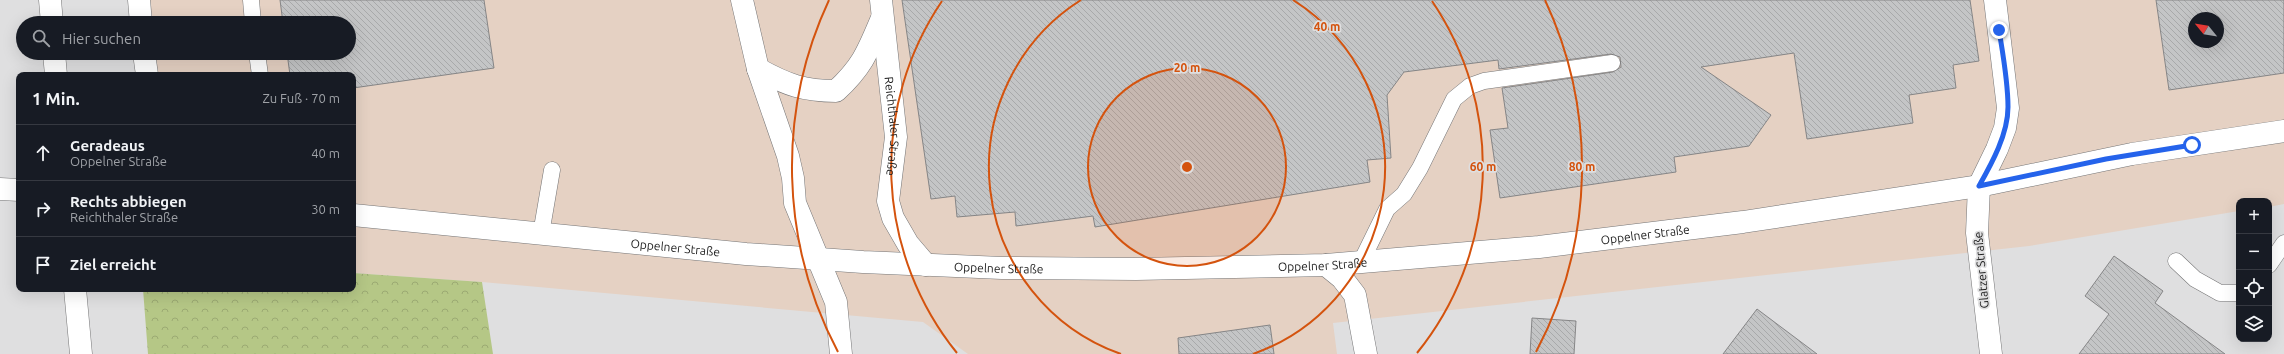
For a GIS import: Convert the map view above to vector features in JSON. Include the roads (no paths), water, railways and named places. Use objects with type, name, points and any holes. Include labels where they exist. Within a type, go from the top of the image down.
[{"type":"street","points":[[50,0],[51,16]]},
{"type":"street","points":[[140,0],[141,16]]},
{"type":"street","points":[[742,0],[758,69],[788,156],[793,178],[795,203],[836,302],[841,354]]},
{"type":"street","points":[[1979,186],[1997,149],[2005,128],[2008,108],[1995,0]]},
{"type":"street","points":[[758,69],[784,83],[809,91],[836,91],[851,78],[864,62],[882,9]]},
{"type":"street","name":"Reichthaler Straße","points":[[882,9],[896,137],[888,201],[893,218],[908,244],[926,265]]},
{"type":"street","points":[[55,60],[56,72]]},
{"type":"street","points":[[145,60],[147,72]]},
{"type":"street","name":"Oppelner Straße","points":[[356,215],[817,259],[926,265],[1152,269],[1326,264],[1473,253],[1742,222],[1979,186],[2132,154],[2284,131]]},
{"type":"street","name":"Glatzer Straße","points":[[1979,186],[1978,240],[1990,354]]},
{"type":"street","points":[[0,189],[16,190]]},
{"type":"street","points":[[1326,264],[1342,278],[1355,296],[1366,354]]},
{"type":"street","points":[[75,292],[81,354]]},
{"type":"lane","points":[[251,0],[252,16]]},
{"type":"lane","points":[[258,60],[260,72]]},
{"type":"lane","points":[[1361,262],[1387,209],[1404,194],[1420,168],[1454,99],[1470,86],[1484,81],[1612,63]]},
{"type":"lane","points":[[541,234],[552,170]]},
{"type":"lane","points":[[2272,261],[2284,243]]},
{"type":"lane","points":[[2176,261],[2195,279],[2220,293],[2236,293]]}]
